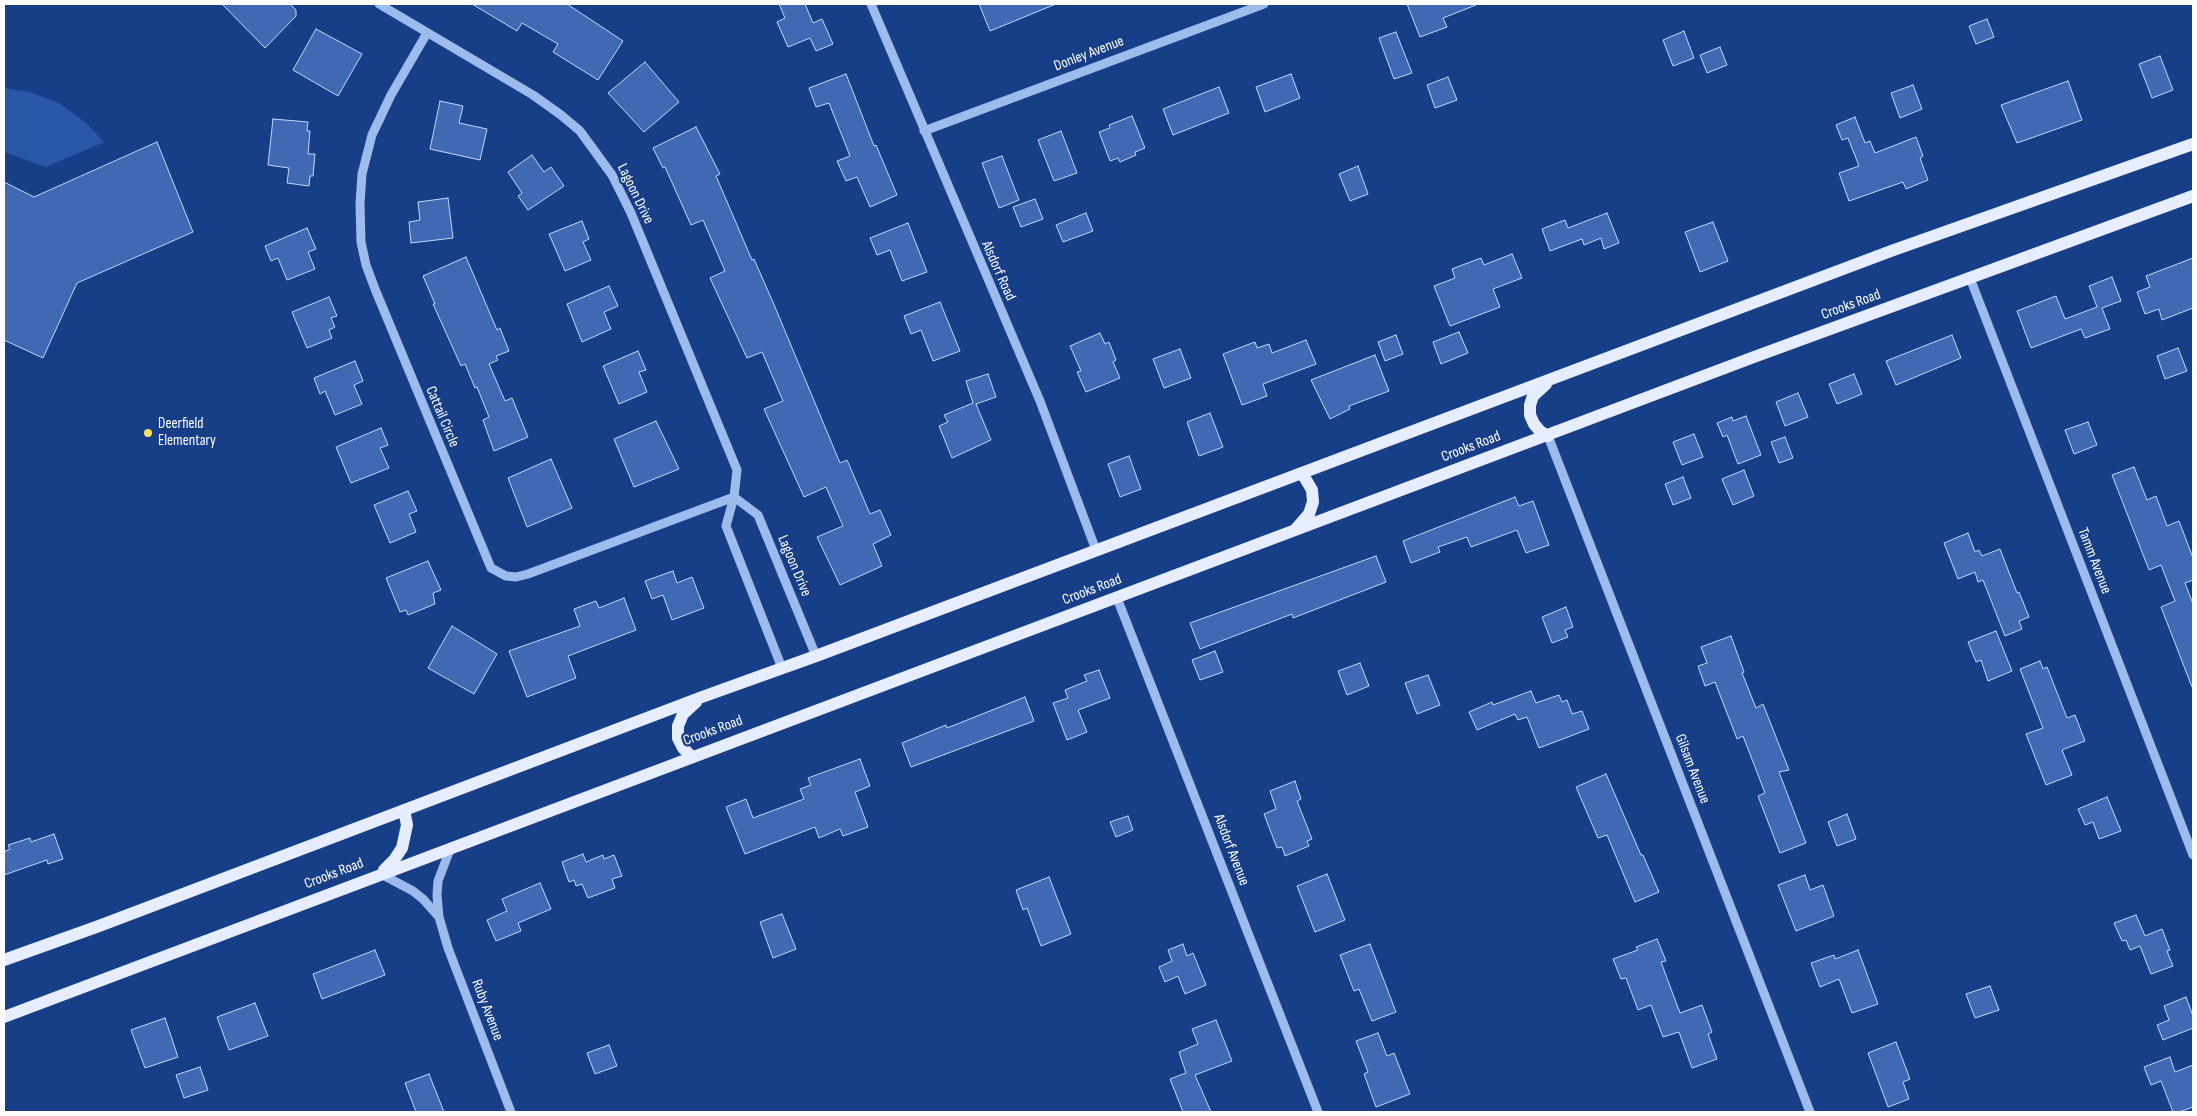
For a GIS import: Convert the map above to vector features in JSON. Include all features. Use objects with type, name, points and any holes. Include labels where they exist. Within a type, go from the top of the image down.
[{"type":"main road","points":[[4,960],[1891,251],[2193,144]]},
{"type":"main road","name":"Crooks Road","points":[[4,1017],[451,847],[2193,196]]},
{"type":"main road","points":[[1548,436],[1534,424],[1530,415],[1530,405],[1540,388],[1552,379]]},
{"type":"main road","points":[[1293,532],[1309,514],[1313,502],[1312,490],[1302,473]]},
{"type":"main road","points":[[692,757],[683,748],[678,738],[678,726],[683,714],[702,697]]},
{"type":"main road","points":[[381,874],[402,848],[407,825],[404,810]]},
{"type":"street","name":"Lagoon Drive","points":[[379,4],[532,95],[562,115],[580,131],[612,175],[631,213],[737,470],[734,497],[726,526],[782,668]]},
{"type":"street","name":"Alsdorf Road","points":[[871,4],[1040,401],[1096,550]]},
{"type":"street","name":"Donley Avenue","points":[[924,131],[1264,4]]},
{"type":"street","name":"Cattail Circle","points":[[427,33],[390,95],[372,135],[362,174],[360,204],[361,242],[366,265],[375,289],[491,568],[506,576],[516,577],[528,574],[734,497]]},
{"type":"street","name":"Tamm Avenue","points":[[1970,278],[2193,855]]},
{"type":"street","name":"Gilsam Avenue","points":[[1548,436],[1810,1112]]},
{"type":"street","name":"Lagoon Drive","points":[[734,497],[758,515],[816,656]]},
{"type":"street","name":"Alsdorf Avenue","points":[[1117,598],[1318,1112]]},
{"type":"street","name":"Ruby Avenue","points":[[451,847],[438,881],[436,894],[438,917],[448,948],[511,1112]]},
{"type":"street","name":"Ruby Avenue","points":[[381,874],[413,891],[423,899],[438,917]]},
{"type":"shaded area","points":[[4,88],[29,92],[59,103],[85,122],[104,142],[46,167],[4,152]]},
{"type":"building","points":[[222,4],[290,4],[296,10],[296,16],[265,48]]},
{"type":"building","points":[[472,4],[567,4],[623,41],[598,80],[553,52],[558,44],[522,23],[517,31]]},
{"type":"building","points":[[779,4],[805,4],[813,23],[822,19],[833,44],[816,51],[810,38],[788,47],[777,22],[785,18]]},
{"type":"building","points":[[979,4],[1056,4],[990,31]]},
{"type":"building","points":[[1407,4],[1476,5],[1443,18],[1447,27],[1420,37]]},
{"type":"building","points":[[1987,19],[1994,37],[1976,44],[1969,26]]},
{"type":"building","points":[[316,29],[362,54],[338,96],[293,70]]},
{"type":"building","points":[[1684,31],[1694,58],[1673,66],[1663,40]]},
{"type":"building","points":[[1396,32],[1412,73],[1394,79],[1379,38]]},
{"type":"building","points":[[1720,47],[1727,65],[1707,73],[1700,55]]},
{"type":"building","points":[[2160,56],[2173,90],[2152,98],[2139,64]]},
{"type":"building","points":[[645,62],[679,102],[644,132],[608,93]]},
{"type":"building","points":[[846,74],[874,146],[876,145],[897,195],[870,207],[857,177],[846,181],[837,161],[850,156],[829,103],[816,107],[809,88]]},
{"type":"building","points":[[1291,74],[1300,98],[1265,112],[1256,87]]},
{"type":"building","points":[[1448,77],[1457,100],[1435,108],[1427,85]]},
{"type":"building","points":[[2068,81],[2082,120],[2017,143],[2001,105]]},
{"type":"building","points":[[1913,85],[1922,109],[1900,118],[1891,93]]},
{"type":"building","points":[[1219,87],[1229,113],[1173,135],[1163,109]]},
{"type":"building","points":[[440,101],[463,106],[459,123],[487,129],[480,160],[430,149]]},
{"type":"building","points":[[1132,116],[1145,148],[1135,152],[1136,155],[1120,162],[1118,158],[1110,161],[1099,132],[1110,128],[1109,125]]},
{"type":"building","points":[[1855,117],[1865,143],[1870,141],[1875,153],[1916,137],[1923,156],[1920,158],[1928,180],[1906,189],[1903,182],[1849,201],[1839,173],[1859,166],[1848,138],[1842,140],[1836,125]]},
{"type":"building","points":[[273,119],[308,122],[307,131],[310,131],[308,154],[315,154],[313,176],[310,176],[309,186],[287,183],[289,168],[268,165]]},
{"type":"building","points":[[696,127],[720,174],[716,176],[752,260],[754,259],[775,307],[840,463],[847,460],[870,514],[880,510],[891,535],[873,544],[882,566],[840,585],[817,537],[843,526],[826,487],[804,497],[764,409],[783,401],[762,352],[747,358],[710,278],[725,271],[703,220],[691,225],[665,167],[663,168],[653,148]]},
{"type":"building","points":[[1061,131],[1077,173],[1054,181],[1038,140]]},
{"type":"building","points":[[157,142],[193,232],[77,283],[43,358],[4,340],[4,182],[34,197]]},
{"type":"building","points":[[532,155],[544,172],[551,167],[564,186],[528,210],[518,196],[522,193],[508,172]]},
{"type":"building","points":[[1002,156],[1019,200],[999,208],[982,163]]},
{"type":"building","points":[[1358,166],[1368,194],[1350,201],[1339,174]]},
{"type":"building","points":[[448,198],[453,238],[411,243],[409,222],[420,220],[418,202]]},
{"type":"building","points":[[1035,199],[1043,219],[1021,227],[1013,207]]},
{"type":"building","points":[[1086,213],[1093,231],[1063,242],[1056,225]]},
{"type":"building","points":[[1607,213],[1619,243],[1604,249],[1601,238],[1584,245],[1582,239],[1550,251],[1542,229],[1565,220],[1568,228]]},
{"type":"building","points":[[582,221],[589,239],[583,242],[591,260],[565,271],[549,234]]},
{"type":"building","points":[[1713,222],[1728,261],[1700,272],[1685,232]]},
{"type":"building","points":[[908,223],[927,272],[902,281],[890,250],[877,255],[870,238]]},
{"type":"building","points":[[307,228],[316,249],[308,252],[315,269],[287,280],[278,258],[271,261],[265,246]]},
{"type":"building","points":[[1512,254],[1522,278],[1493,289],[1500,307],[1450,326],[1434,286],[1455,278],[1452,269],[1481,258],[1484,265]]},
{"type":"building","points":[[466,257],[497,330],[500,328],[509,351],[496,356],[498,360],[489,364],[505,401],[512,398],[528,437],[494,451],[483,420],[489,417],[477,387],[475,388],[465,364],[461,366],[433,304],[435,304],[423,276]]},
{"type":"building","points":[[2193,258],[2193,308],[2162,320],[2159,309],[2145,314],[2137,292],[2150,287],[2146,276]]},
{"type":"building","points":[[2112,277],[2121,301],[2102,308],[2110,329],[2085,338],[2081,329],[2031,348],[2017,311],[2056,296],[2065,319],[2097,307],[2089,286]]},
{"type":"building","points":[[609,286],[618,306],[604,312],[611,329],[582,342],[567,304]]},
{"type":"building","points":[[329,297],[337,316],[331,318],[335,327],[329,330],[332,338],[307,348],[292,312]]},
{"type":"building","points":[[940,302],[960,351],[933,361],[921,330],[911,334],[904,316]]},
{"type":"building","points":[[1459,332],[1468,353],[1441,364],[1433,342]]},
{"type":"building","points":[[1100,333],[1105,344],[1109,342],[1116,360],[1113,362],[1120,378],[1086,392],[1077,372],[1081,371],[1070,346]]},
{"type":"building","points":[[1396,335],[1403,354],[1385,361],[1378,342]]},
{"type":"building","points":[[1952,335],[1961,358],[1896,385],[1886,361]]},
{"type":"building","points":[[1306,340],[1316,364],[1263,384],[1267,396],[1242,405],[1223,354],[1255,342],[1257,348],[1269,344],[1272,353]]},
{"type":"building","points":[[2178,348],[2187,371],[2165,379],[2157,356]]},
{"type":"building","points":[[1180,349],[1191,378],[1164,388],[1153,359]]},
{"type":"building","points":[[638,351],[646,370],[639,372],[647,392],[619,404],[603,366]]},
{"type":"building","points":[[1375,355],[1389,391],[1349,406],[1350,409],[1330,419],[1311,380]]},
{"type":"building","points":[[355,361],[363,381],[354,385],[362,404],[335,415],[325,391],[320,394],[314,378]]},
{"type":"building","points":[[988,374],[996,397],[976,404],[991,440],[952,458],[939,426],[948,422],[944,415],[973,403],[966,381]]},
{"type":"building","points":[[1854,374],[1862,394],[1837,404],[1829,384]]},
{"type":"building","points":[[1798,393],[1808,417],[1785,426],[1776,402]]},
{"type":"building","points":[[1210,413],[1223,447],[1199,456],[1187,422]]},
{"type":"building","points":[[1746,416],[1761,455],[1738,464],[1727,435],[1723,437],[1717,423],[1732,417],[1733,421]]},
{"type":"building","points":[[656,421],[679,469],[634,487],[614,439]]},
{"type":"building","points":[[2088,422],[2097,445],[2074,454],[2065,430]]},
{"type":"building","points":[[381,428],[388,445],[380,448],[389,468],[351,483],[336,447]]},
{"type":"building","points":[[1694,434],[1703,457],[1682,465],[1673,442]]},
{"type":"building","points":[[1785,437],[1793,458],[1779,463],[1771,442]]},
{"type":"building","points":[[1129,456],[1141,489],[1120,497],[1108,464]]},
{"type":"building","points":[[551,459],[572,508],[527,527],[508,478]]},
{"type":"building","points":[[2134,467],[2147,500],[2156,496],[2167,526],[2179,521],[2193,558],[2193,580],[2185,583],[2193,604],[2193,687],[2161,607],[2175,601],[2161,565],[2149,570],[2112,475]]},
{"type":"building","points":[[1744,470],[1754,496],[1733,505],[1722,479]]},
{"type":"building","points":[[1683,477],[1691,498],[1673,505],[1665,484]]},
{"type":"building","points":[[408,491],[417,511],[409,514],[416,532],[390,543],[374,505]]},
{"type":"building","points":[[1515,497],[1519,506],[1533,501],[1549,545],[1526,553],[1517,530],[1471,547],[1467,537],[1438,547],[1440,552],[1411,563],[1403,541]]},
{"type":"building","points":[[1968,533],[1975,552],[1979,550],[1982,556],[2000,549],[2017,593],[2019,592],[2029,617],[2019,621],[2022,629],[2005,636],[1983,580],[1978,582],[1975,572],[1958,579],[1944,543]]},
{"type":"building","points":[[1376,556],[1386,582],[1293,618],[1292,614],[1200,649],[1190,623]]},
{"type":"building","points":[[428,561],[441,590],[433,593],[435,604],[408,615],[406,610],[400,612],[386,578]]},
{"type":"building","points":[[673,571],[677,583],[692,577],[704,608],[672,620],[663,595],[652,599],[645,581]]},
{"type":"building","points":[[624,598],[636,630],[568,656],[576,678],[527,697],[509,651],[580,626],[574,609],[596,601],[599,608]]},
{"type":"building","points":[[1566,607],[1573,627],[1565,630],[1568,637],[1552,643],[1542,617]]},
{"type":"building","points":[[452,626],[497,654],[474,694],[428,668]]},
{"type":"building","points":[[1996,631],[2012,671],[1988,681],[1981,660],[1976,662],[1968,642]]},
{"type":"building","points":[[1731,636],[1744,672],[1742,673],[1756,708],[1763,704],[1789,770],[1779,772],[1806,843],[1780,853],[1758,796],[1765,793],[1743,736],[1737,739],[1715,682],[1705,686],[1698,666],[1707,663],[1701,647]]},
{"type":"building","points":[[1215,651],[1223,672],[1200,680],[1192,660]]},
{"type":"building","points":[[2040,661],[2043,669],[2047,667],[2067,718],[2075,715],[2085,741],[2062,750],[2072,775],[2046,785],[2026,734],[2043,728],[2020,669]]},
{"type":"building","points":[[1360,663],[1369,686],[1347,695],[1338,671]]},
{"type":"building","points":[[1099,670],[1110,698],[1078,710],[1087,732],[1067,740],[1053,703],[1068,698],[1065,690],[1087,681],[1084,675]]},
{"type":"building","points":[[1428,675],[1440,705],[1417,714],[1405,683]]},
{"type":"building","points":[[1531,691],[1536,703],[1559,695],[1562,702],[1567,700],[1572,714],[1582,711],[1589,729],[1539,748],[1527,717],[1518,720],[1515,714],[1477,730],[1469,712],[1492,702],[1493,705]]},
{"type":"building","points":[[1025,697],[1034,721],[911,767],[902,743],[946,725],[947,728]]},
{"type":"building","points":[[860,759],[870,786],[855,792],[868,827],[843,836],[840,829],[819,838],[815,827],[745,854],[726,807],[746,799],[753,818],[804,799],[800,789],[811,785],[808,778]]},
{"type":"building","points":[[1606,774],[1659,892],[1635,902],[1607,835],[1598,838],[1576,787]]},
{"type":"building","points":[[1295,781],[1301,799],[1297,801],[1312,839],[1307,841],[1309,846],[1285,856],[1282,847],[1277,848],[1264,814],[1276,809],[1270,791]]},
{"type":"building","points":[[2107,797],[2121,831],[2099,839],[2093,822],[2085,825],[2078,809]]},
{"type":"building","points":[[1847,814],[1856,839],[1837,846],[1828,822]]},
{"type":"building","points":[[1128,816],[1133,830],[1116,837],[1110,822]]},
{"type":"building","points":[[54,834],[63,859],[48,864],[47,860],[4,875],[4,852],[10,849],[8,845],[30,838],[31,842]]},
{"type":"building","points":[[583,854],[586,862],[603,855],[604,859],[614,855],[622,876],[612,879],[615,888],[588,898],[582,884],[576,886],[574,880],[569,882],[562,862]]},
{"type":"building","points":[[1327,874],[1345,920],[1315,932],[1297,886]]},
{"type":"building","points":[[1805,875],[1810,890],[1823,885],[1834,916],[1796,931],[1778,885]]},
{"type":"building","points":[[1049,877],[1071,934],[1041,946],[1027,908],[1023,910],[1016,890]]},
{"type":"building","points":[[540,883],[551,909],[518,923],[521,931],[496,941],[487,920],[507,911],[502,899]]},
{"type":"building","points":[[782,914],[796,949],[773,958],[760,922]]},
{"type":"building","points":[[2136,915],[2145,936],[2162,929],[2170,950],[2167,951],[2173,966],[2151,974],[2140,946],[2130,950],[2126,940],[2122,941],[2114,923]]},
{"type":"building","points":[[1657,939],[1666,961],[1661,962],[1680,1013],[1702,1005],[1712,1032],[1708,1034],[1717,1059],[1692,1068],[1679,1032],[1663,1037],[1651,1005],[1638,1010],[1626,978],[1621,979],[1613,959],[1638,950],[1636,947]]},
{"type":"building","points":[[1183,944],[1187,956],[1193,953],[1206,985],[1185,994],[1178,976],[1165,982],[1159,967],[1172,961],[1168,950]]},
{"type":"building","points":[[1370,944],[1396,1012],[1372,1021],[1359,989],[1354,991],[1340,955]]},
{"type":"building","points":[[375,950],[385,975],[322,999],[313,974]]},
{"type":"building","points":[[1858,950],[1878,1004],[1852,1013],[1839,979],[1820,987],[1811,963],[1834,955],[1835,959]]},
{"type":"building","points":[[1990,986],[1999,1010],[1975,1018],[1966,994]]},
{"type":"building","points":[[2186,997],[2193,1016],[2193,1028],[2163,1040],[2157,1025],[2169,1020],[2164,1006]]},
{"type":"building","points":[[255,1003],[268,1036],[229,1050],[217,1017]]},
{"type":"building","points":[[165,1018],[178,1057],[145,1068],[131,1030]]},
{"type":"building","points":[[1216,1020],[1232,1061],[1195,1075],[1211,1112],[1183,1112],[1170,1079],[1186,1073],[1179,1052],[1198,1044],[1192,1029]]},
{"type":"building","points":[[1378,1033],[1387,1056],[1394,1053],[1410,1094],[1376,1107],[1364,1074],[1368,1072],[1356,1041]]},
{"type":"building","points":[[1896,1042],[1910,1079],[1903,1082],[1909,1099],[1888,1107],[1868,1053]]},
{"type":"building","points":[[609,1045],[617,1066],[595,1074],[587,1053]]},
{"type":"building","points":[[2170,1057],[2175,1072],[2193,1065],[2193,1107],[2179,1112],[2173,1112],[2161,1081],[2151,1085],[2144,1067]]},
{"type":"building","points":[[200,1067],[208,1090],[184,1098],[176,1075]]},
{"type":"building","points":[[429,1074],[444,1112],[416,1112],[405,1083]]},
{"type":"place","name":"Deerfield Elementary","points":[[148,433]]}]
